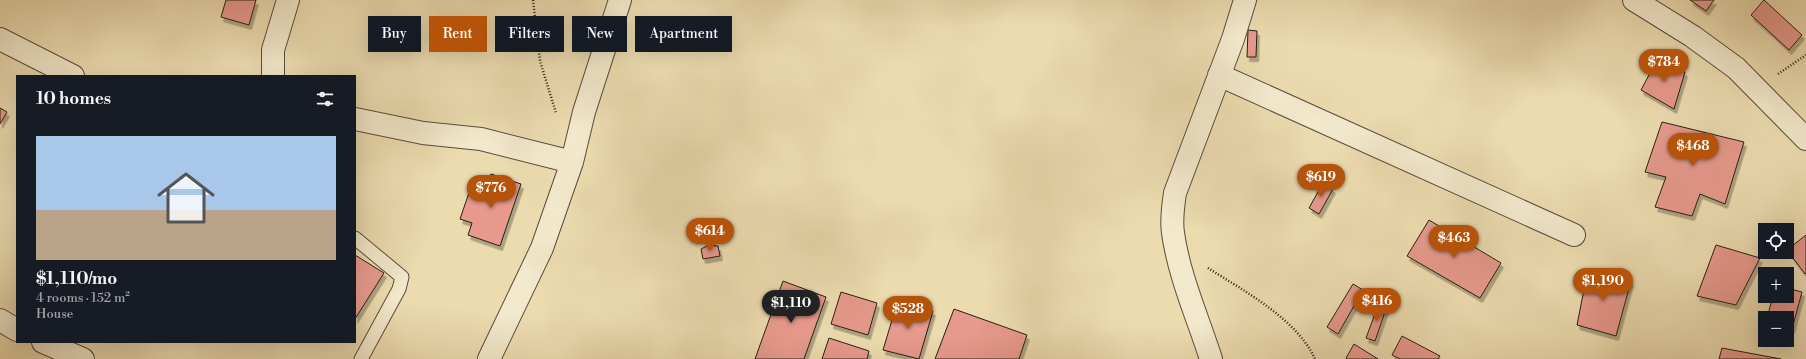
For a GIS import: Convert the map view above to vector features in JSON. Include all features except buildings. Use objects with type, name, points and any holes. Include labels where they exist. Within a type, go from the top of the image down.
[{"type":"street","points":[[273,75],[273,50],[288,0]]},
{"type":"street","points":[[489,359],[542,248],[572,162],[586,105],[620,0]]},
{"type":"street","points":[[1211,359],[1181,269],[1173,232],[1173,213],[1177,186],[1233,39],[1245,0]]},
{"type":"street","points":[[1634,0],[1692,36],[1736,68],[1758,88],[1806,139]]},
{"type":"street","points":[[0,39],[71,75]]},
{"type":"street","points":[[1219,75],[1574,235]]},
{"type":"street","points":[[356,119],[422,133],[482,140],[572,162]]},
{"type":"street","points":[[0,320],[16,329]]},
{"type":"street","points":[[44,343],[83,359]]},
{"type":"lane","points":[[356,239],[402,277],[399,289],[361,359]]},
{"type":"path","points":[[533,0],[540,61],[558,118]]},
{"type":"path","points":[[1758,88],[1806,55]]},
{"type":"path","points":[[1205,266],[1283,319],[1304,340],[1315,359]]}]
